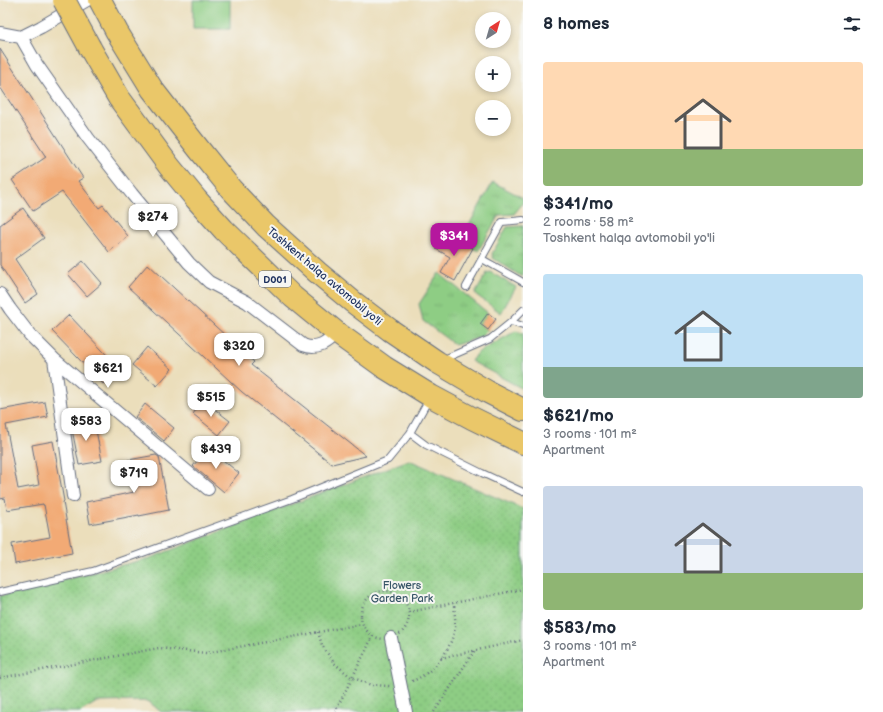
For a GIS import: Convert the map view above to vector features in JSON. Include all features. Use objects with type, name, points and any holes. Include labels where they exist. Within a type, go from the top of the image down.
[{"type":"highway","name":"D001","points":[[64,0],[119,98],[169,166],[224,230],[293,297],[338,333],[384,366],[431,396],[472,418],[523,442]]},
{"type":"highway","name":"Toshkent halqa avtomobil yo'li","points":[[100,0],[117,32],[152,89],[231,189],[266,226],[317,272],[390,330],[437,362],[488,392],[523,410]]},
{"type":"street","points":[[0,33],[21,37],[87,0]]},
{"type":"street","points":[[21,37],[37,65],[88,138],[189,263],[209,282],[247,302],[303,345],[311,348],[318,347],[327,343],[338,333]]},
{"type":"street","points":[[0,294],[30,335],[54,359],[208,489]]},
{"type":"street","points":[[54,359],[73,496]]},
{"type":"street","points":[[391,638],[406,712]]},
{"type":"lane","points":[[466,287],[502,222],[523,220]]},
{"type":"lane","points":[[482,259],[523,282]]},
{"type":"lane","points":[[437,362],[490,339],[523,310]]},
{"type":"lane","points":[[511,322],[523,326]]},
{"type":"lane","points":[[0,592],[93,571],[292,499],[388,460],[410,433],[431,396]]},
{"type":"lane","points":[[410,433],[426,445],[523,492]]},
{"type":"path","points":[[409,612],[523,589]]},
{"type":"path","points":[[389,591],[398,595],[406,602],[409,612],[409,622],[404,631],[396,637],[386,640],[376,638],[368,632],[362,624],[361,614],[363,604],[370,596],[379,592],[389,591]]},
{"type":"path","points":[[0,678],[159,648],[206,653],[362,624]]},
{"type":"path","points":[[335,712],[373,636]]},
{"type":"path","points":[[441,658],[523,640]]},
{"type":"path","points":[[434,712],[475,650]]},
{"type":"green space","points":[[193,0],[230,0],[230,29],[193,29]]},
{"type":"green space","points":[[493,182],[523,198],[523,203],[514,214],[499,215],[478,251],[460,241]]},
{"type":"green space","points":[[523,226],[522,277],[493,258],[492,254],[507,227]]},
{"type":"green space","points":[[490,272],[516,287],[501,313],[475,294],[487,273]]},
{"type":"green space","points":[[439,273],[488,313],[480,324],[488,330],[481,337],[455,345],[423,321],[419,304]]},
{"type":"green space","points":[[516,331],[523,333],[523,389],[471,361],[477,353]]},
{"type":"green space","name":"Flowers Garden Park","points":[[409,460],[523,509],[523,712],[161,712],[148,701],[97,702],[80,712],[0,712],[0,596],[150,558]]},
{"type":"building","points":[[0,49],[83,178],[78,181],[99,208],[103,205],[128,236],[109,252],[62,192],[33,211],[12,180],[46,157],[0,87]]},
{"type":"building","points":[[23,208],[44,238],[15,259],[38,294],[25,303],[0,265],[0,225]]},
{"type":"building","points":[[444,236],[458,244],[460,241],[473,248],[455,281],[441,273],[450,257],[436,249]]},
{"type":"building","points":[[83,261],[102,283],[87,296],[68,274]]},
{"type":"building","points":[[148,264],[254,362],[251,365],[366,456],[332,464],[242,392],[128,287]]},
{"type":"building","points":[[488,313],[496,319],[488,330],[480,324]]},
{"type":"building","points":[[69,315],[119,368],[103,384],[52,331]]},
{"type":"building","points":[[147,347],[172,369],[157,386],[132,365]]},
{"type":"building","points":[[203,400],[230,421],[219,435],[193,414]]},
{"type":"building","points":[[45,402],[48,417],[6,425],[18,489],[39,485],[32,445],[53,441],[72,553],[15,564],[12,544],[50,537],[43,504],[7,510],[5,498],[0,499],[0,410]]},
{"type":"building","points":[[145,404],[174,428],[164,441],[135,417]]},
{"type":"building","points":[[94,420],[102,461],[79,465],[71,424]]},
{"type":"building","points":[[208,448],[239,473],[224,492],[193,466]]},
{"type":"building","points":[[156,455],[159,457],[169,510],[90,524],[86,502],[134,492],[128,460]]}]
